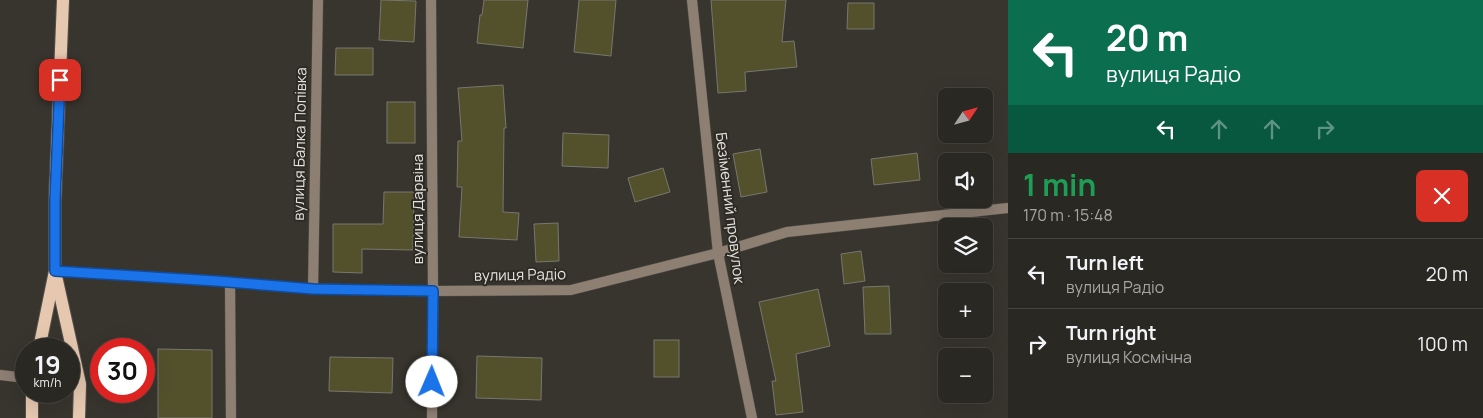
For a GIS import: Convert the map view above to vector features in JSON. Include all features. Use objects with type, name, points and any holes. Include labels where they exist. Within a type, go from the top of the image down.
[{"type":"main road","points":[[41,338],[55,271],[55,200],[63,0]]},
{"type":"main road","points":[[55,271],[80,384],[79,418]]},
{"type":"main road","points":[[32,403],[32,418]]},
{"type":"street","name":"вулиця Балка Попівка","points":[[313,289],[318,0]]},
{"type":"street","name":"вулиця Дарвіна","points":[[431,0],[432,418]]},
{"type":"street","name":"Безіменний провулок","points":[[692,0],[718,252],[752,418]]},
{"type":"street","name":"вулиця Радіо","points":[[55,271],[313,289],[433,291],[571,290],[787,232],[1008,208]]},
{"type":"street","points":[[230,282],[231,418]]},
{"type":"street","points":[[0,375],[15,377]]},
{"type":"building","points":[[381,0],[416,1],[414,42],[379,40]]},
{"type":"building","points":[[484,0],[528,0],[523,48],[477,43],[480,15],[482,15]]},
{"type":"building","points":[[579,0],[616,0],[611,56],[574,52]]},
{"type":"building","points":[[711,0],[786,0],[782,42],[794,41],[797,67],[745,72],[746,91],[718,93]]},
{"type":"building","points":[[848,3],[874,3],[874,29],[847,29]]},
{"type":"building","points":[[336,48],[373,48],[373,75],[335,75]]},
{"type":"building","points":[[503,85],[506,128],[504,128],[503,212],[519,213],[517,240],[459,237],[462,187],[457,187],[458,141],[462,141],[458,88]]},
{"type":"building","points":[[387,102],[415,102],[415,143],[387,143]]},
{"type":"building","points":[[563,133],[609,135],[608,168],[562,166]]},
{"type":"building","points":[[760,149],[767,192],[741,197],[733,154]]},
{"type":"building","points":[[917,153],[920,180],[874,185],[871,159]]},
{"type":"building","points":[[663,168],[670,192],[635,202],[628,178]]},
{"type":"building","points":[[384,192],[414,192],[413,250],[362,249],[362,273],[333,272],[333,224],[383,224]]},
{"type":"building","points":[[558,223],[559,261],[536,262],[534,224]]},
{"type":"building","points":[[861,251],[865,281],[844,284],[841,254]]},
{"type":"building","points":[[889,286],[891,334],[865,334],[863,287]]},
{"type":"building","points":[[818,289],[830,346],[796,354],[803,412],[776,415],[772,381],[776,381],[759,302]]},
{"type":"building","points":[[654,340],[679,340],[679,377],[654,377]]},
{"type":"building","points":[[158,349],[212,350],[212,418],[158,418]]},
{"type":"building","points":[[477,356],[542,358],[541,400],[476,398]]},
{"type":"building","points":[[330,357],[393,358],[392,393],[329,391]]},
{"type":"route","points":[[60,80],[55,200],[55,271],[313,289],[433,291],[432,382]]}]
